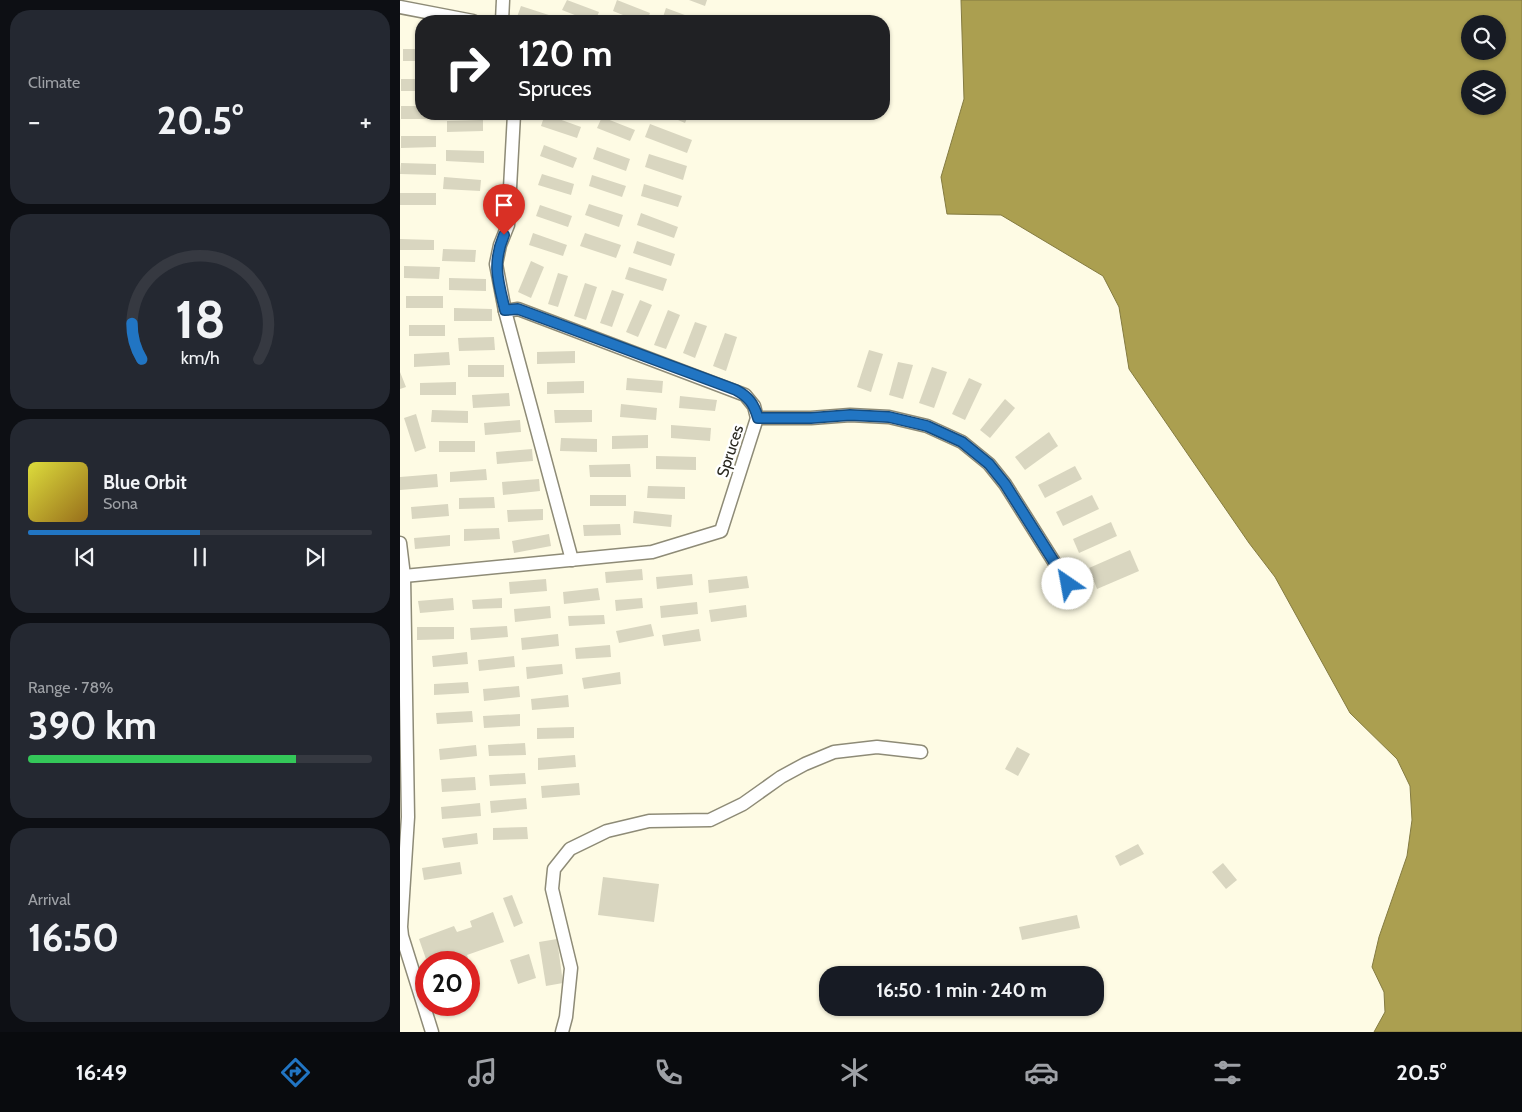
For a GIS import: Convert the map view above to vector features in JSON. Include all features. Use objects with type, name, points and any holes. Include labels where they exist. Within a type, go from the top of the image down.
[{"type":"lane","points":[[502,15],[503,0]]},
{"type":"lane","points":[[400,7],[442,15]]},
{"type":"lane","points":[[514,120],[508,225],[500,245],[496,264],[505,310],[572,560]]},
{"type":"lane","name":"Spruces","points":[[404,576],[652,552],[722,531],[758,418],[754,406],[745,395],[518,309],[505,310]]},
{"type":"lane","points":[[758,418],[811,418],[850,415],[889,417],[927,426],[962,442],[989,464],[1005,484],[1068,584]]},
{"type":"lane","points":[[400,543],[404,576],[408,816],[401,888],[402,936],[432,1032]]},
{"type":"lane","points":[[562,1032],[566,1017],[571,968],[552,889],[554,869],[570,849],[607,831],[649,821],[710,820],[743,804],[805,764],[834,752],[877,747],[922,752]]},
{"type":"shaded area","points":[[961,0],[1522,0],[1522,1032],[1374,1032],[1385,1012],[1384,992],[1372,967],[1379,937],[1407,856],[1412,820],[1410,786],[1397,759],[1350,713],[1275,577],[1249,543],[1129,369],[1119,307],[1103,276],[1001,215],[947,214],[941,177],[964,99]]},
{"type":"building","points":[[567,0],[599,12],[598,15],[575,15],[562,10]]},
{"type":"building","points":[[617,0],[650,13],[649,15],[623,15],[613,11]]},
{"type":"building","points":[[689,0],[707,0],[705,6]]},
{"type":"building","points":[[521,6],[549,15],[518,15]]},
{"type":"building","points":[[666,8],[685,15],[664,15]]},
{"type":"building","points":[[403,49],[415,49],[415,61],[403,61]]},
{"type":"building","points":[[401,79],[415,79],[415,91],[401,91]]},
{"type":"building","points":[[401,106],[415,106],[415,119],[401,119]]},
{"type":"building","points":[[483,120],[483,131],[447,132],[447,121]]},
{"type":"building","points":[[543,120],[562,120],[581,127],[577,138],[541,126]]},
{"type":"building","points":[[601,120],[610,120],[635,130],[630,141],[597,128]]},
{"type":"building","points":[[650,124],[692,140],[687,153],[645,137]]},
{"type":"building","points":[[401,136],[436,136],[436,147],[401,148]]},
{"type":"building","points":[[544,145],[577,158],[573,168],[540,156]]},
{"type":"building","points":[[597,147],[630,159],[626,171],[593,159]]},
{"type":"building","points":[[446,150],[484,151],[484,163],[446,161]]},
{"type":"building","points":[[649,154],[687,166],[683,180],[645,167]]},
{"type":"building","points":[[401,163],[436,164],[436,175],[400,174]]},
{"type":"building","points":[[542,174],[574,184],[571,195],[538,185]]},
{"type":"building","points":[[592,175],[626,186],[622,197],[589,186]]},
{"type":"building","points":[[444,177],[481,180],[480,191],[443,189]]},
{"type":"building","points":[[644,184],[682,196],[678,207],[641,196]]},
{"type":"building","points":[[400,193],[436,193],[436,205],[400,205]]},
{"type":"building","points":[[589,204],[623,215],[619,227],[585,215]]},
{"type":"building","points":[[540,205],[572,216],[568,227],[536,216]]},
{"type":"building","points":[[641,213],[678,227],[674,238],[637,225]]},
{"type":"building","points":[[533,233],[567,245],[563,256],[529,245]]},
{"type":"building","points":[[585,233],[621,245],[616,258],[580,246]]},
{"type":"building","points":[[400,239],[434,240],[434,250],[400,250]]},
{"type":"building","points":[[637,241],[675,254],[671,266],[633,253]]},
{"type":"building","points":[[443,249],[476,250],[475,262],[442,261]]},
{"type":"building","points":[[531,261],[544,267],[531,298],[518,292]]},
{"type":"building","points":[[404,266],[440,267],[439,279],[404,278]]},
{"type":"building","points":[[629,267],[667,279],[663,291],[625,279]]},
{"type":"building","points":[[558,273],[568,276],[558,307],[548,304]]},
{"type":"building","points":[[449,278],[486,279],[486,291],[449,290]]},
{"type":"building","points":[[585,283],[597,287],[586,320],[574,316]]},
{"type":"building","points":[[612,290],[624,294],[612,327],[600,323]]},
{"type":"building","points":[[406,296],[443,296],[443,308],[406,308]]},
{"type":"building","points":[[640,300],[652,305],[638,337],[626,332]]},
{"type":"building","points":[[454,308],[492,309],[492,321],[454,321]]},
{"type":"building","points":[[668,310],[680,315],[666,349],[654,345]]},
{"type":"building","points":[[695,322],[707,326],[695,358],[683,353]]},
{"type":"building","points":[[409,325],[445,325],[445,336],[409,336]]},
{"type":"building","points":[[725,333],[737,337],[726,371],[713,366]]},
{"type":"building","points":[[494,337],[495,350],[459,351],[458,338]]},
{"type":"building","points":[[869,350],[883,354],[871,392],[857,387]]},
{"type":"building","points":[[575,351],[575,363],[537,364],[537,352]]},
{"type":"building","points":[[449,352],[450,365],[414,367],[414,354]]},
{"type":"building","points":[[898,362],[913,365],[903,399],[889,395]]},
{"type":"building","points":[[468,365],[504,365],[504,377],[468,377]]},
{"type":"building","points":[[932,367],[947,372],[934,408],[919,403]]},
{"type":"building","points":[[400,372],[406,387],[400,389]]},
{"type":"building","points":[[627,378],[663,381],[662,393],[626,390]]},
{"type":"building","points":[[969,378],[982,384],[965,420],[952,414]]},
{"type":"building","points":[[584,381],[584,393],[547,394],[547,382]]},
{"type":"building","points":[[456,382],[456,395],[420,395],[420,383]]},
{"type":"building","points":[[509,393],[510,406],[473,408],[472,395]]},
{"type":"building","points":[[680,396],[717,400],[715,411],[679,408]]},
{"type":"building","points":[[1005,399],[1015,408],[990,438],[980,430]]},
{"type":"building","points":[[621,404],[657,408],[656,420],[620,417]]},
{"type":"building","points":[[432,410],[468,411],[468,423],[431,422]]},
{"type":"building","points":[[554,410],[592,410],[592,422],[555,423]]},
{"type":"building","points":[[416,414],[426,448],[415,452],[404,418]]},
{"type":"building","points":[[520,420],[521,432],[485,435],[484,423]]},
{"type":"building","points":[[671,425],[711,428],[710,441],[671,438]]},
{"type":"building","points":[[1049,432],[1058,446],[1025,470],[1015,457]]},
{"type":"building","points":[[648,435],[648,448],[612,449],[612,436]]},
{"type":"building","points":[[561,438],[597,439],[597,452],[560,451]]},
{"type":"building","points":[[439,441],[475,441],[475,452],[439,452]]},
{"type":"building","points":[[532,449],[533,461],[497,464],[496,452]]},
{"type":"building","points":[[656,456],[696,457],[696,470],[656,469]]},
{"type":"building","points":[[630,464],[631,477],[590,477],[589,465]]},
{"type":"building","points":[[1075,466],[1082,479],[1045,498],[1038,485]]},
{"type":"building","points":[[486,469],[487,480],[450,482],[450,472]]},
{"type":"building","points":[[437,474],[438,487],[400,490],[400,477]]},
{"type":"building","points":[[539,479],[540,491],[503,495],[502,482]]},
{"type":"building","points":[[648,486],[685,487],[685,499],[647,498]]},
{"type":"building","points":[[590,495],[626,495],[626,506],[590,506]]},
{"type":"building","points":[[1092,495],[1099,509],[1063,526],[1056,512]]},
{"type":"building","points":[[494,497],[495,508],[459,509],[459,498]]},
{"type":"building","points":[[448,504],[449,516],[412,519],[411,507]]},
{"type":"building","points":[[543,509],[543,520],[508,522],[507,510]]},
{"type":"building","points":[[634,511],[672,515],[671,527],[633,523]]},
{"type":"building","points":[[1111,522],[1117,536],[1079,553],[1073,539]]},
{"type":"building","points":[[620,524],[621,535],[584,536],[583,525]]},
{"type":"building","points":[[499,528],[500,539],[464,541],[464,529]]},
{"type":"building","points":[[549,534],[551,546],[514,553],[512,541]]},
{"type":"building","points":[[450,535],[450,546],[415,549],[414,538]]},
{"type":"building","points":[[1130,550],[1139,571],[1097,589],[1089,568]]},
{"type":"building","points":[[642,569],[643,580],[606,583],[605,572]]},
{"type":"building","points":[[692,574],[693,585],[657,589],[656,577]]},
{"type":"building","points":[[747,576],[749,588],[709,593],[708,580]]},
{"type":"building","points":[[546,579],[547,591],[510,594],[509,582]]},
{"type":"building","points":[[598,588],[600,600],[564,604],[563,592]]},
{"type":"building","points":[[453,598],[454,610],[420,613],[418,601]]},
{"type":"building","points":[[502,598],[502,608],[473,609],[472,600]]},
{"type":"building","points":[[642,598],[643,608],[616,611],[615,600]]},
{"type":"building","points":[[697,602],[698,614],[661,618],[660,606]]},
{"type":"building","points":[[746,605],[747,617],[711,622],[709,610]]},
{"type":"building","points":[[550,606],[551,618],[515,622],[514,609]]},
{"type":"building","points":[[604,615],[605,624],[569,626],[568,616]]},
{"type":"building","points":[[651,624],[654,636],[619,643],[616,631]]},
{"type":"building","points":[[507,626],[508,637],[471,640],[470,628]]},
{"type":"building","points":[[417,627],[454,627],[454,639],[417,640]]},
{"type":"building","points":[[699,629],[701,641],[664,646],[662,635]]},
{"type":"building","points":[[558,634],[559,646],[522,650],[521,638]]},
{"type":"building","points":[[610,645],[611,657],[576,659],[575,648]]},
{"type":"building","points":[[467,652],[468,664],[433,667],[432,656]]},
{"type":"building","points":[[514,656],[515,667],[479,671],[478,660]]},
{"type":"building","points":[[562,664],[563,674],[527,679],[526,667]]},
{"type":"building","points":[[620,672],[621,684],[584,689],[582,678]]},
{"type":"building","points":[[468,682],[469,693],[434,695],[434,684]]},
{"type":"building","points":[[519,686],[520,697],[484,701],[483,689]]},
{"type":"building","points":[[568,695],[569,707],[532,710],[531,699]]},
{"type":"building","points":[[472,711],[473,722],[437,724],[436,713]]},
{"type":"building","points":[[520,714],[520,726],[484,728],[483,716]]},
{"type":"building","points":[[574,727],[574,738],[537,739],[537,728]]},
{"type":"building","points":[[525,743],[526,755],[489,756],[488,745]]},
{"type":"building","points":[[476,745],[477,756],[440,760],[439,749]]},
{"type":"building","points":[[1017,747],[1030,754],[1018,776],[1005,769]]},
{"type":"building","points":[[575,755],[576,767],[538,770],[538,758]]},
{"type":"building","points":[[525,773],[526,784],[490,786],[489,775]]},
{"type":"building","points":[[475,777],[476,790],[442,792],[441,779]]},
{"type":"building","points":[[579,783],[580,795],[542,798],[541,786]]},
{"type":"building","points":[[526,798],[527,809],[491,813],[490,801]]},
{"type":"building","points":[[480,803],[481,816],[442,819],[441,807]]},
{"type":"building","points":[[527,827],[528,839],[493,840],[493,828]]},
{"type":"building","points":[[477,833],[478,844],[444,848],[442,838]]},
{"type":"building","points":[[1138,844],[1144,854],[1120,866],[1115,856]]},
{"type":"building","points":[[460,862],[462,874],[424,880],[422,868]]},
{"type":"building","points":[[1223,863],[1237,880],[1226,889],[1212,872]]},
{"type":"building","points":[[603,877],[659,884],[654,922],[598,915]]},
{"type":"building","points":[[512,895],[523,923],[514,927],[503,898]]},
{"type":"building","points":[[493,912],[504,942],[478,951],[423,951],[419,939],[454,926],[457,932],[472,927],[470,921]]},
{"type":"building","points":[[1077,915],[1080,928],[1022,940],[1019,927]]},
{"type":"building","points":[[557,939],[563,983],[546,986],[539,942]]},
{"type":"building","points":[[529,954],[536,978],[518,984],[510,960]]},
{"type":"route","points":[[504,235],[496,264],[505,310],[518,309],[736,390],[745,395],[754,406],[758,418],[785,419],[850,415],[889,417],[927,426],[962,442],[989,464],[1005,484],[1068,584]]}]
